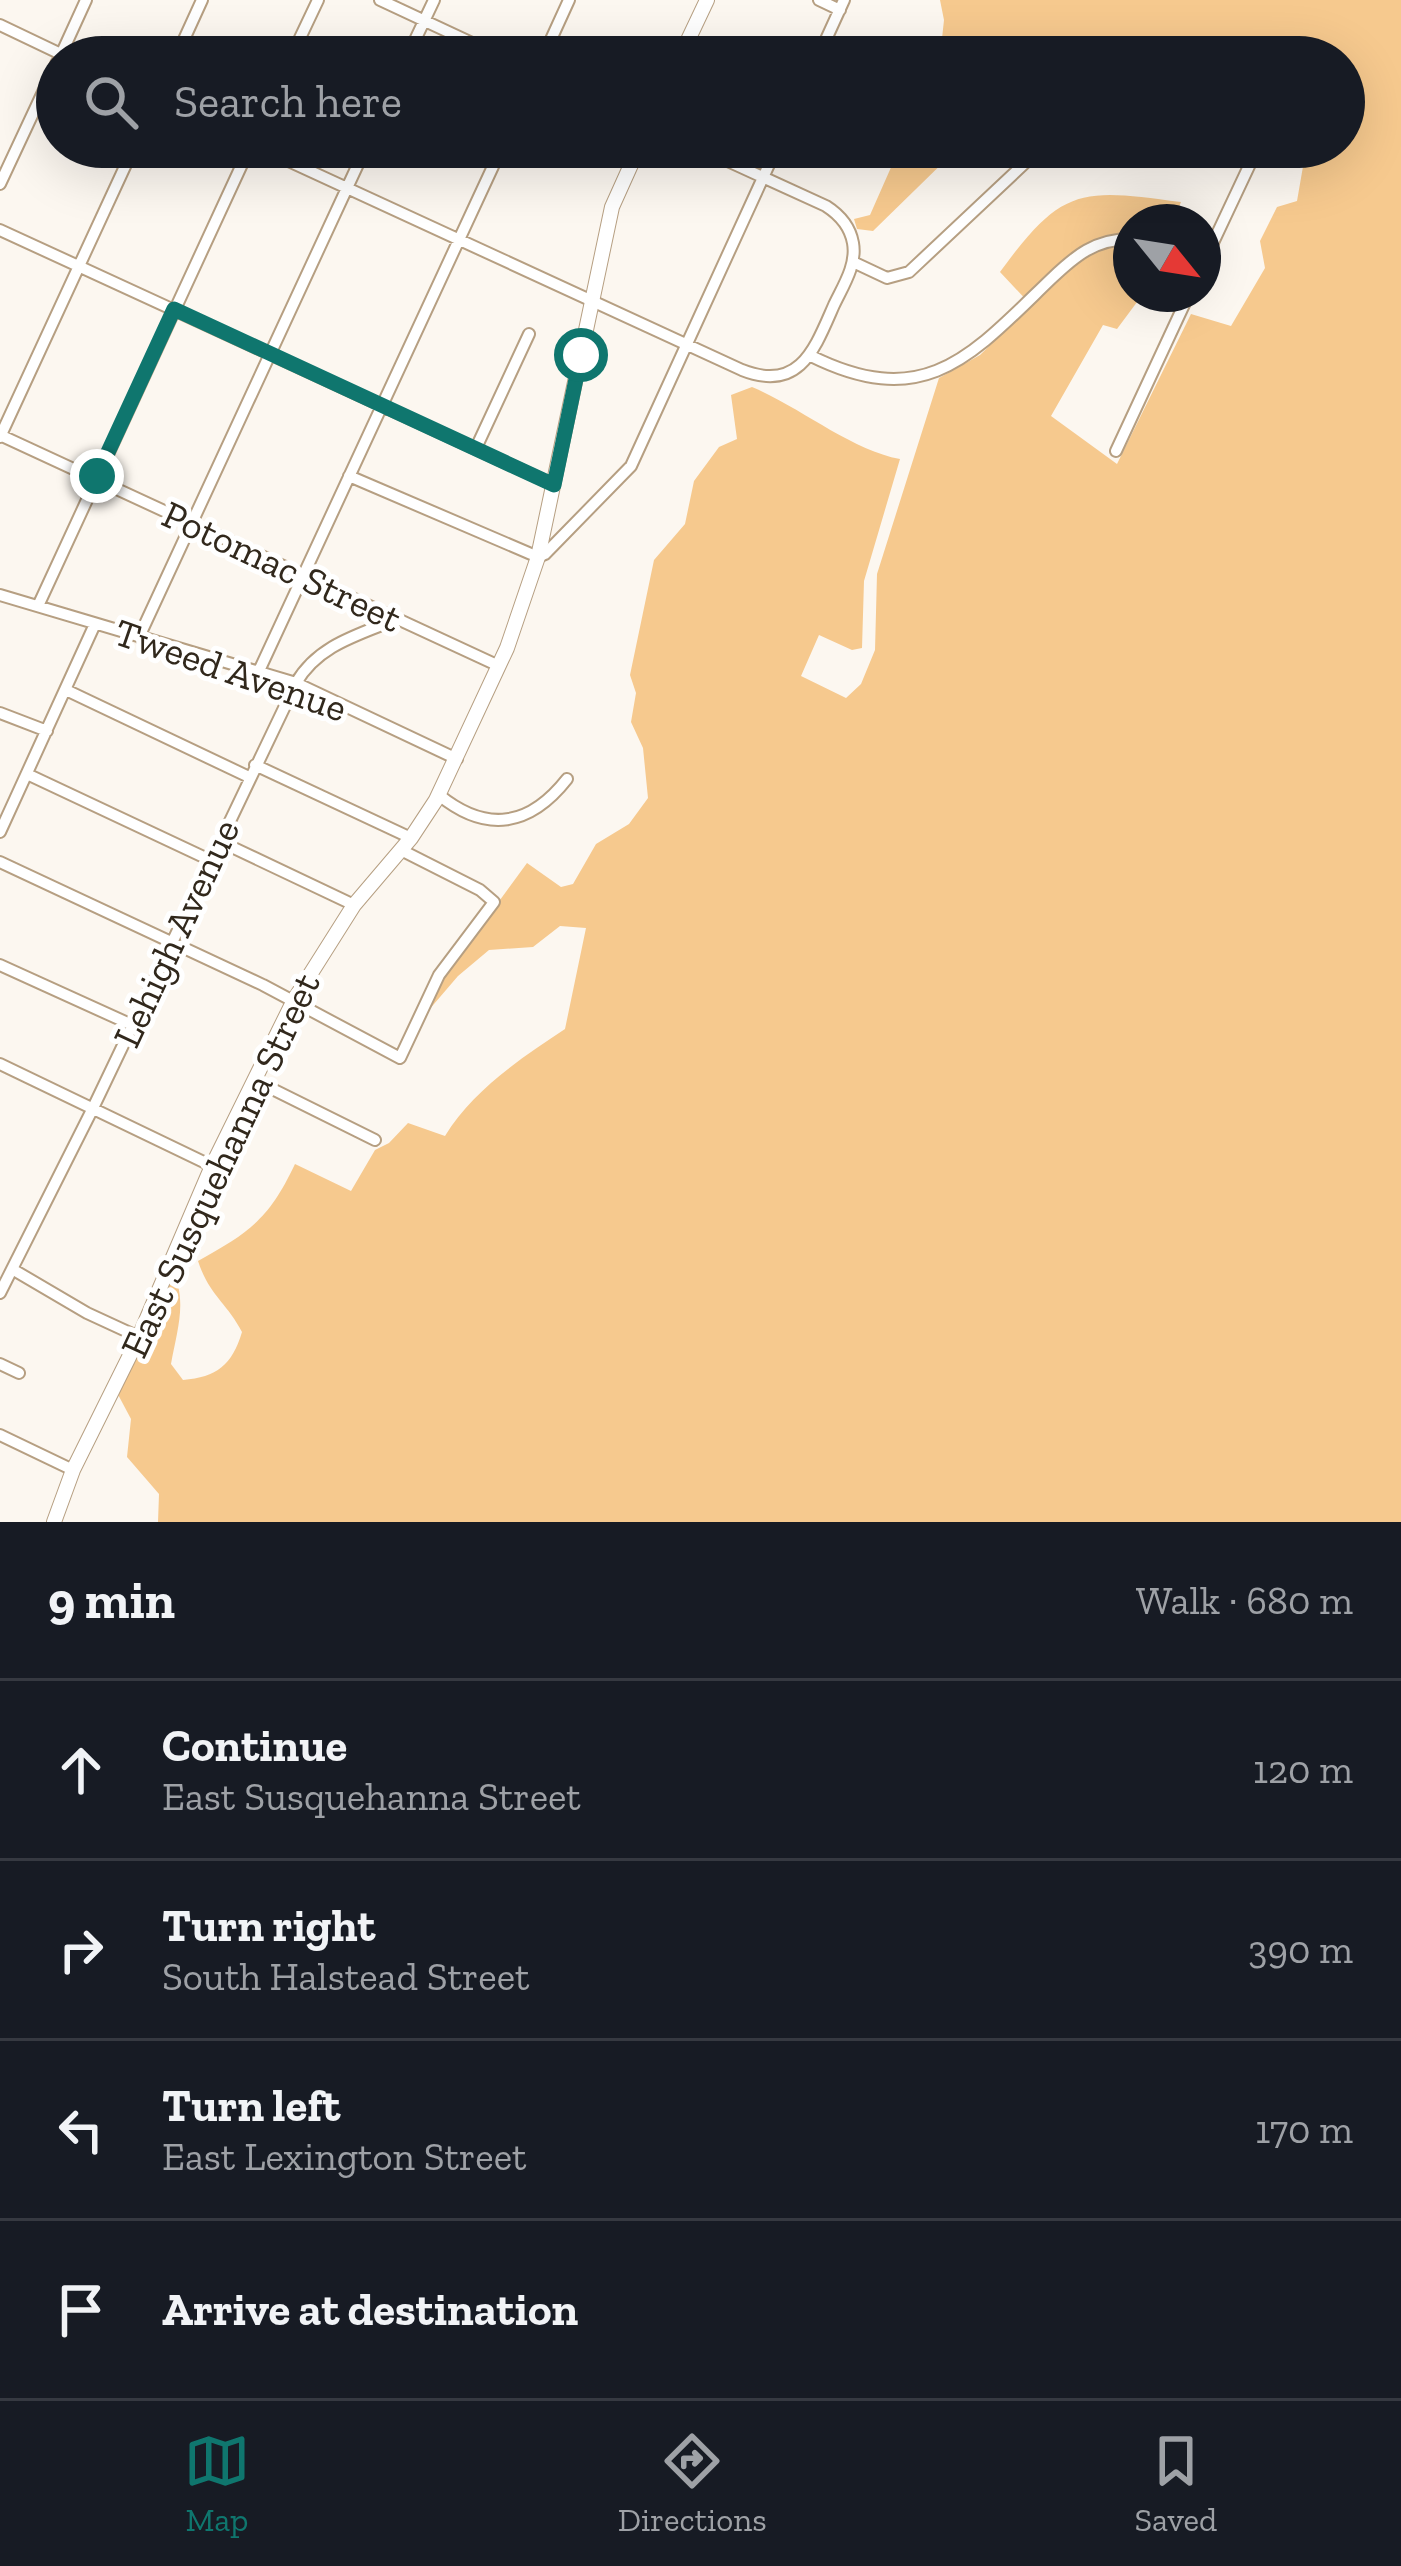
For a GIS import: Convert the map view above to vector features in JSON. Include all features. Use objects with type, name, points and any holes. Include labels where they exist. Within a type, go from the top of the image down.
[{"type":"main road","points":[[690,36],[707,0]]},
{"type":"main road","name":"East Susquehanna Street","points":[[54,1522],[212,1166],[294,1000],[354,905],[406,844],[439,795],[499,666],[538,557],[612,207],[630,168]]},
{"type":"street","points":[[70,36],[86,0]]},
{"type":"street","points":[[186,36],[202,0]]},
{"type":"street","points":[[301,36],[318,0]]},
{"type":"street","points":[[380,0],[456,36]]},
{"type":"street","points":[[417,36],[434,0]]},
{"type":"street","points":[[553,36],[569,0]]},
{"type":"street","points":[[819,0],[842,5],[828,36]]},
{"type":"street","points":[[0,25],[36,44]]},
{"type":"street","points":[[0,184],[36,110]]},
{"type":"street","points":[[0,436],[124,168]]},
{"type":"street","points":[[38,606],[244,168]]},
{"type":"street","points":[[302,168],[762,376],[793,370],[811,356],[853,262],[854,244],[841,218],[826,206],[744,168]]},
{"type":"street","points":[[140,638],[356,168]]},
{"type":"street","points":[[258,674],[492,168]]},
{"type":"street","points":[[349,476],[538,557],[556,545],[627,473],[767,168]]},
{"type":"street","points":[[853,262],[887,278],[909,272],[1020,168]]},
{"type":"street","points":[[1221,225],[1247,168]]},
{"type":"street","points":[[0,230],[554,485]]},
{"type":"street","points":[[811,356],[873,379],[933,372],[984,344],[1086,249],[1113,240]]},
{"type":"street","points":[[1116,451],[1181,312]]},
{"type":"street","points":[[476,448],[529,334]]},
{"type":"street","name":"Potomac Street","points":[[0,436],[499,666]]},
{"type":"street","name":"Tweed Avenue","points":[[0,595],[296,683],[457,760]]},
{"type":"street","name":"Lehigh Avenue","points":[[0,1293],[94,1108],[296,683],[325,650],[397,619]]},
{"type":"street","points":[[0,832],[4,813],[28,774],[95,624]]},
{"type":"street","points":[[66,690],[249,777]]},
{"type":"street","points":[[0,712],[47,731]]},
{"type":"street","points":[[0,862],[294,1000],[400,1058],[439,975],[494,902],[406,844],[256,765]]},
{"type":"street","points":[[28,774],[210,860]]},
{"type":"street","points":[[439,795],[470,814],[515,819],[539,810],[567,779]]},
{"type":"street","points":[[219,842],[354,905]]},
{"type":"street","points":[[0,965],[132,1025]]},
{"type":"street","points":[[1,1066],[212,1166]]},
{"type":"street","points":[[254,1080],[375,1140]]},
{"type":"street","points":[[12,1269],[139,1337]]},
{"type":"street","points":[[0,1364],[19,1373]]},
{"type":"street","points":[[0,1435],[74,1470]]},
{"type":"shaded area","points":[[940,0],[1401,0],[1401,1522],[158,1522],[159,1494],[127,1457],[131,1419],[114,1387],[170,1267],[180,1302],[171,1364],[183,1380],[205,1376],[228,1361],[242,1332],[198,1261],[256,1222],[295,1164],[351,1191],[375,1150],[408,1123],[445,1136],[483,1090],[565,1029],[586,928],[560,926],[533,947],[489,950],[458,976],[422,1018],[430,996],[527,863],[561,887],[573,884],[596,844],[629,824],[648,798],[643,748],[631,722],[636,693],[630,675],[654,560],[685,524],[694,481],[719,447],[737,439],[731,395],[752,387],[844,438],[900,459],[864,581],[862,648],[852,650],[819,635],[801,676],[846,698],[861,684],[875,650],[877,574],[939,378],[980,355],[1031,305],[1000,272],[1040,223],[1076,200],[1096,196],[1181,202],[1113,204],[1113,312],[1130,312],[1117,329],[1103,325],[1051,416],[1117,464],[1191,314],[1231,326],[1265,268],[1260,241],[1277,207],[1297,201],[1303,168],[1365,168],[1365,36],[942,36]]},
{"type":"shaded area","points":[[891,168],[938,168],[873,231],[857,229],[854,219],[870,215]]},
{"type":"route","points":[[97,476],[174,309],[554,485],[581,355]]}]
